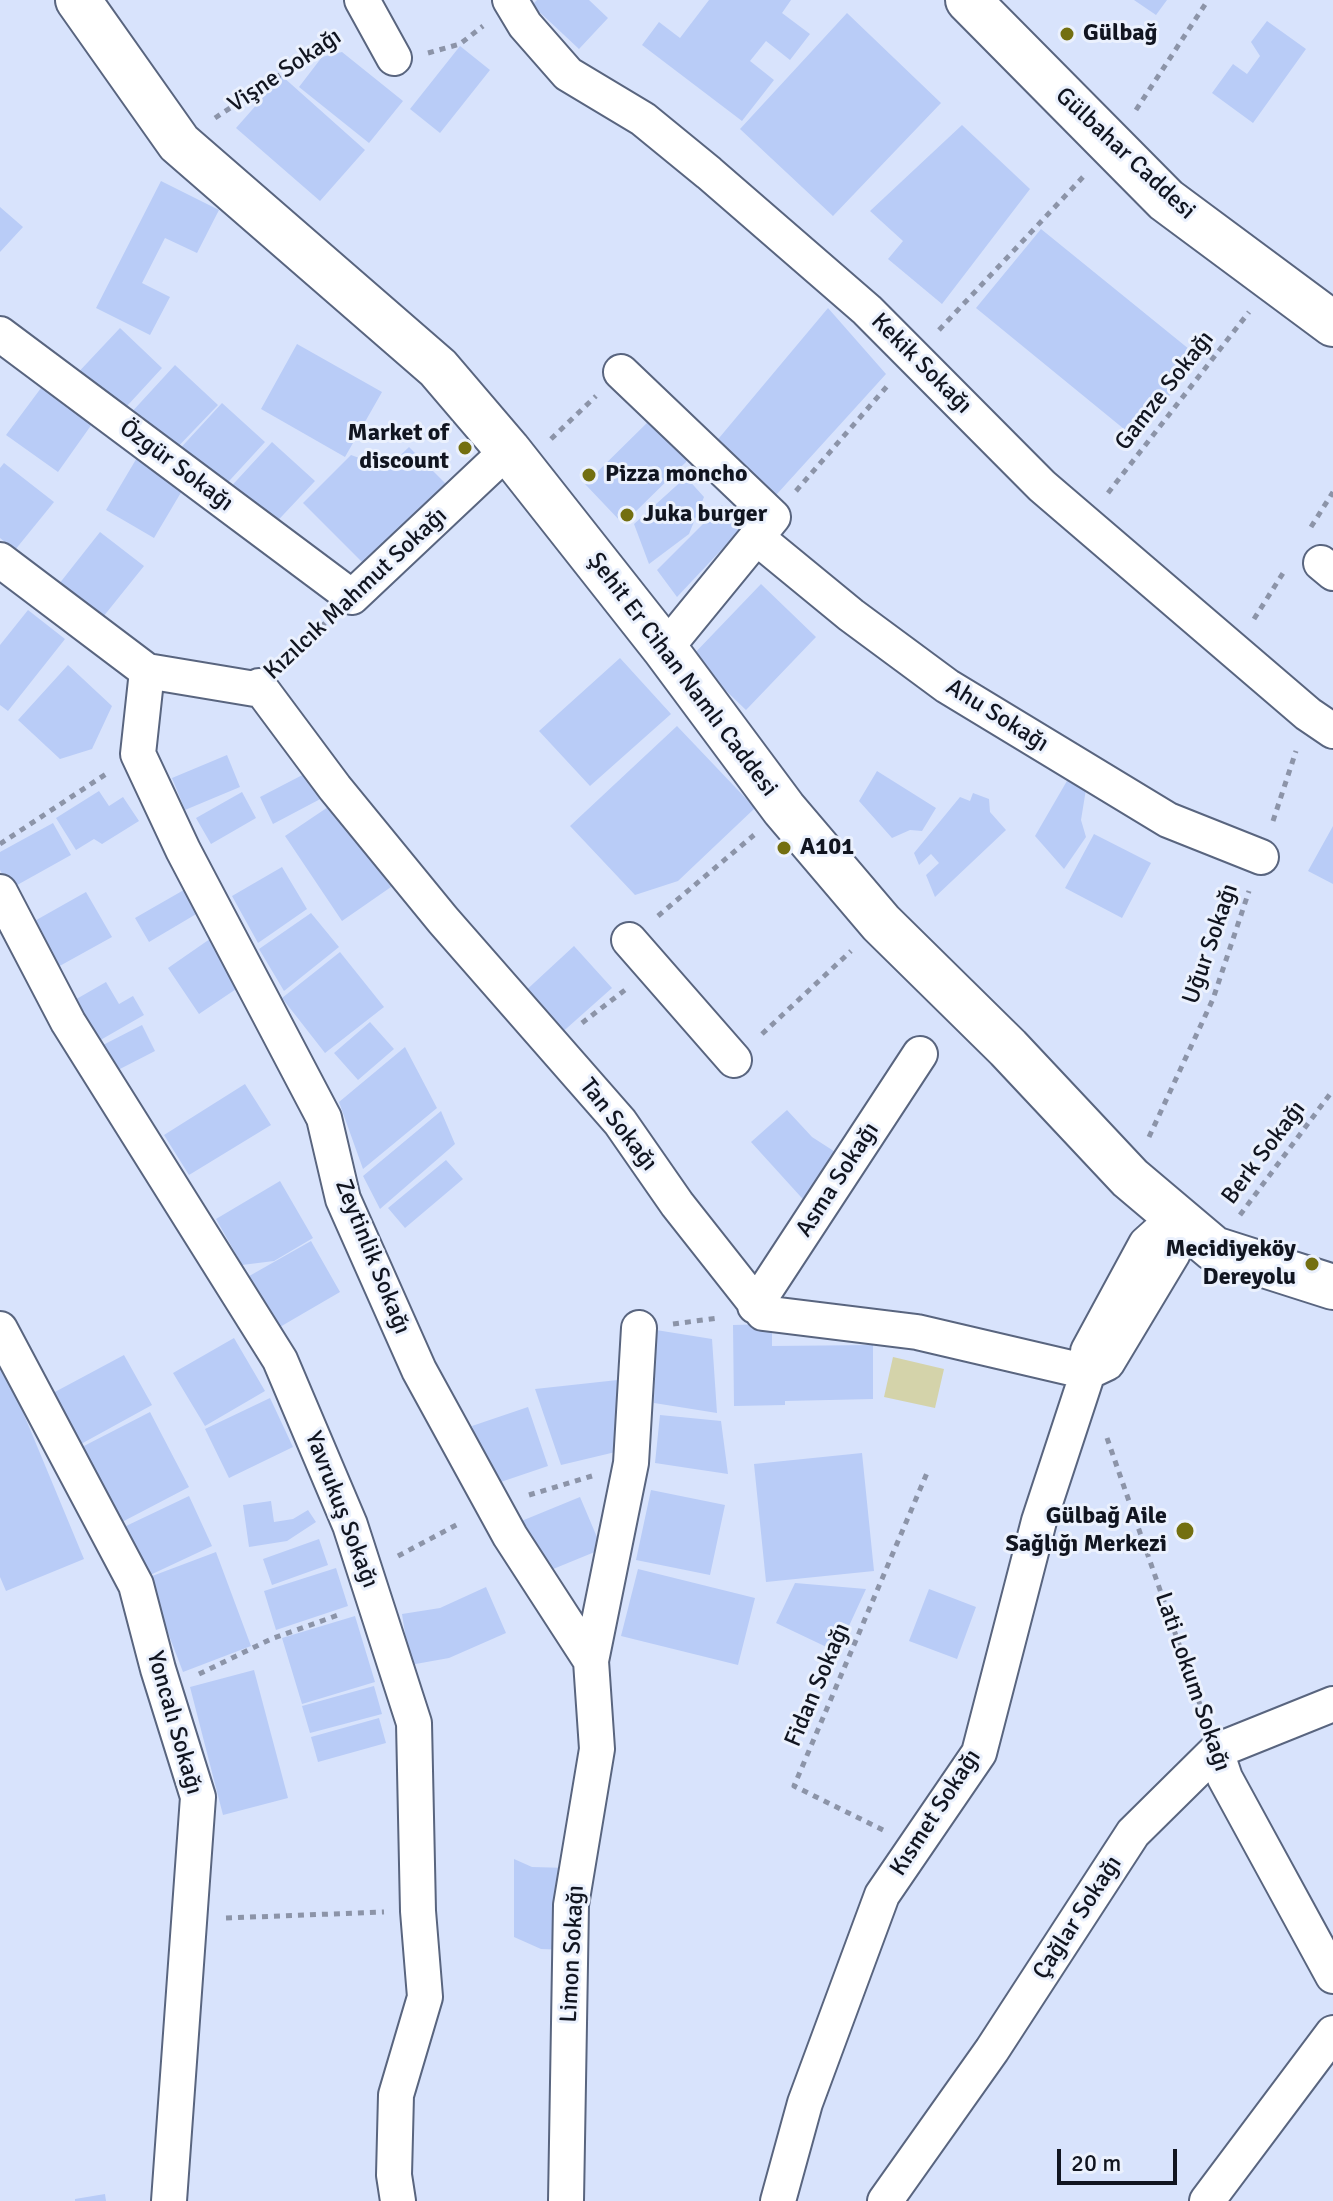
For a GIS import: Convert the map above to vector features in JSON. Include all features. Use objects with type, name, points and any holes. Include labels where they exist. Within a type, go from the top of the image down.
[{"type":"street","name":"Şehit Er Cihan Namlı Caddesi","points":[[78,0],[179,143],[438,368],[521,453]]},
{"type":"street","name":"Şehit Er Cihan Namlı Caddesi","points":[[112,0],[201,128],[451,359],[670,644],[784,809],[881,923],[1008,1048],[1130,1178],[1214,1249],[1333,1287]]},
{"type":"street","name":"Gülbahar Caddesi","points":[[968,0],[1166,200],[1333,324]]},
{"type":"street","name":"Kekik Sokağı","points":[[512,2],[525,25],[568,74],[643,119],[856,300],[1042,486],[1321,723]]},
{"type":"street","name":"Vişne Sokağı","points":[[366,8],[394,58]]},
{"type":"street","name":"Özgür Sokağı","points":[[0,334],[352,597]]},
{"type":"street","name":"Ahu Sokağı","points":[[621,372],[764,527],[851,615],[947,686],[1168,820],[1261,857]]},
{"type":"street","name":"Kızılcık Mahmut Sokağı","points":[[352,597],[521,453]]},
{"type":"street","points":[[670,644],[764,527]]},
{"type":"street","points":[[0,560],[147,671],[138,754]]},
{"type":"street","name":"Şehit Er Cihan Namlı Caddesi","points":[[670,644],[897,901],[1139,1159],[1223,1238],[1333,1272]]},
{"type":"street","name":"Kızılcık Mahmut Sokağı","points":[[147,671],[255,689],[259,686]]},
{"type":"street","name":"Tan Sokağı","points":[[259,686],[345,800],[620,1122],[677,1204],[759,1309]]},
{"type":"street","name":"Zeytinlik Sokağı","points":[[138,754],[183,850],[324,1118],[343,1199],[419,1370],[510,1536],[591,1661]]},
{"type":"street","name":"Yavrukuş Sokağı","points":[[0,892],[68,1022],[280,1360],[350,1525],[414,1723],[418,1911],[425,1997],[396,2095],[394,2175],[398,2201]]},
{"type":"street","points":[[629,940],[734,1060]]},
{"type":"street","name":"Asma Sokağı","points":[[759,1309],[920,1054]]},
{"type":"street","points":[[759,1309],[917,1332],[1088,1372],[1107,1363],[1173,1253],[1176,1217]]},
{"type":"street","points":[[591,1661],[631,1463],[639,1328]]},
{"type":"street","name":"Yoncalı Sokağı","points":[[0,1329],[136,1585],[158,1669],[198,1797],[169,2201]]},
{"type":"street","name":"Kısmet Sokağı","points":[[778,2201],[805,2103],[882,1895],[979,1753],[1039,1521],[1088,1372]]},
{"type":"street","name":"Limon Sokağı","points":[[566,2201],[571,1905],[597,1749],[591,1661]]},
{"type":"street","name":"Çağlar Sokağı","points":[[885,2201],[992,2050],[1133,1833],[1216,1751],[1333,1704]]},
{"type":"street","name":"Lati Lokum Sokağı","points":[[1216,1751],[1225,1778],[1333,1976]]},
{"type":"street","points":[[1207,2201],[1333,2033]]},
{"type":"path","points":[[1113,146],[1208,0]]},
{"type":"path","points":[[394,58],[417,56],[460,44],[512,2]]},
{"type":"path","name":"Vişne Sokağı","points":[[201,128],[366,8]]},
{"type":"path","name":"Gamze Sokağı","points":[[1085,523],[1273,281]]},
{"type":"path","points":[[521,453],[621,372]]},
{"type":"path","name":"Kızılcık Mahmut Sokağı","points":[[259,686],[352,597]]},
{"type":"path","name":"Uğur Sokağı","points":[[1139,1159],[1213,999],[1261,857],[1321,723]]},
{"type":"path","points":[[0,844],[138,754]]},
{"type":"path","points":[[629,940],[784,809]]},
{"type":"path","points":[[734,1060],[881,923]]},
{"type":"path","points":[[553,1045],[653,968]]},
{"type":"path","name":"Berk Sokağı","points":[[1223,1238],[1333,1090]]},
{"type":"path","points":[[639,1328],[759,1309]]},
{"type":"path","name":"Lati Lokum Sokağı","points":[[1088,1372],[1113,1459],[1216,1751]]},
{"type":"path","name":"Fidan Sokağı","points":[[916,1846],[794,1786],[927,1473]]},
{"type":"path","points":[[158,1669],[188,1679],[271,1639],[375,1602]]},
{"type":"path","points":[[189,1920],[418,1911]]},
{"type":"green space","points":[[893,1357],[944,1369],[935,1408],[884,1397]]},
{"type":"building","points":[[537,0],[589,0],[608,18],[579,49],[532,5]]},
{"type":"building","points":[[709,0],[791,0],[782,13],[810,34],[790,60],[766,41],[750,61],[774,80],[742,121],[642,45],[659,22],[680,38]]},
{"type":"building","points":[[1134,0],[1167,0],[1156,15]]},
{"type":"building","points":[[847,13],[941,103],[833,216],[740,129]]},
{"type":"building","points":[[1267,21],[1306,49],[1253,123],[1212,93],[1233,64],[1247,74],[1260,56],[1251,42]]},
{"type":"building","points":[[460,46],[490,70],[440,133],[410,109]]},
{"type":"building","points":[[342,52],[403,101],[369,143],[299,87],[322,57]]},
{"type":"building","points":[[282,76],[365,150],[320,201],[236,128]]},
{"type":"building","points":[[962,125],[1030,189],[942,304],[888,259],[903,241],[870,211]]},
{"type":"building","points":[[161,181],[219,210],[197,253],[165,238],[142,283],[170,297],[150,335],[96,308]]},
{"type":"building","points":[[0,207],[23,227],[0,252]]},
{"type":"building","points":[[1041,229],[1200,358],[1135,438],[976,308]]},
{"type":"building","points":[[828,308],[886,374],[767,505],[709,450]]},
{"type":"building","points":[[120,328],[162,368],[116,418],[73,378]]},
{"type":"building","points":[[297,344],[382,392],[345,457],[261,409]]},
{"type":"building","points":[[175,365],[218,405],[171,454],[129,415]]},
{"type":"building","points":[[41,388],[92,424],[58,472],[6,435]]},
{"type":"building","points":[[222,403],[265,442],[219,492],[176,453]]},
{"type":"building","points":[[655,415],[690,450],[686,462],[623,524],[585,484]]},
{"type":"building","points":[[272,442],[315,481],[268,531],[226,492]]},
{"type":"building","points":[[409,447],[448,486],[367,567],[303,503],[351,455],[387,468]]},
{"type":"building","points":[[138,456],[186,484],[154,538],[106,510]]},
{"type":"building","points":[[4,463],[54,502],[15,550],[0,538],[0,468]]},
{"type":"building","points":[[686,477],[704,497],[689,534],[649,564],[634,524]]},
{"type":"building","points":[[722,505],[741,529],[677,597],[657,570]]},
{"type":"building","points":[[100,532],[144,566],[103,617],[59,584]]},
{"type":"building","points":[[761,584],[816,637],[746,710],[691,657]]},
{"type":"building","points":[[28,610],[65,639],[8,711],[0,705],[0,645]]},
{"type":"building","points":[[620,658],[671,714],[590,786],[539,731]]},
{"type":"building","points":[[68,665],[112,706],[92,749],[60,759],[18,720]]},
{"type":"building","points":[[677,726],[755,808],[678,881],[635,895],[570,826]]},
{"type":"building","points":[[227,755],[240,787],[185,810],[172,778]]},
{"type":"building","points":[[312,770],[326,796],[273,824],[260,797]]},
{"type":"building","points":[[877,771],[936,808],[922,831],[910,830],[892,838],[859,801]]},
{"type":"building","points":[[1071,774],[1087,783],[1081,820],[1086,837],[1064,869],[1035,836]]},
{"type":"building","points":[[99,791],[109,806],[123,797],[139,821],[102,844],[94,839],[76,850],[56,818]]},
{"type":"building","points":[[242,792],[256,818],[211,844],[196,818]]},
{"type":"building","points":[[973,793],[989,799],[990,812],[1006,830],[935,897],[926,875],[939,863],[931,854],[919,865],[914,853],[960,797],[970,801]]},
{"type":"building","points":[[334,803],[391,887],[342,921],[285,836]]},
{"type":"building","points":[[53,823],[71,855],[10,889],[0,870],[0,852]]},
{"type":"building","points":[[1333,826],[1333,884],[1308,871]]},
{"type":"building","points":[[1094,834],[1151,863],[1122,918],[1065,888]]},
{"type":"building","points":[[282,867],[307,909],[258,943],[232,896]]},
{"type":"building","points":[[189,887],[203,910],[149,942],[135,918]]},
{"type":"building","points":[[86,892],[112,937],[56,968],[31,923]]},
{"type":"building","points":[[311,913],[339,947],[284,991],[259,949]]},
{"type":"building","points":[[220,932],[251,979],[199,1014],[168,968]]},
{"type":"building","points":[[574,946],[612,988],[558,1036],[521,995]]},
{"type":"building","points":[[340,952],[384,1007],[325,1053],[282,998]]},
{"type":"building","points":[[106,982],[119,1004],[133,996],[144,1015],[97,1042],[73,1001]]},
{"type":"building","points":[[370,1022],[394,1049],[358,1080],[334,1053]]},
{"type":"building","points":[[142,1025],[155,1051],[116,1071],[103,1045]]},
{"type":"building","points":[[405,1047],[437,1108],[363,1169],[339,1102]]},
{"type":"building","points":[[245,1084],[271,1125],[189,1175],[164,1135]]},
{"type":"building","points":[[787,1110],[812,1137],[843,1157],[810,1207],[751,1142]]},
{"type":"building","points":[[441,1111],[455,1144],[380,1209],[363,1176]]},
{"type":"building","points":[[446,1160],[463,1179],[405,1228],[388,1208]]},
{"type":"building","points":[[280,1181],[313,1238],[274,1261],[242,1265],[216,1219]]},
{"type":"building","points":[[311,1241],[340,1292],[273,1331],[244,1279]]},
{"type":"building","points":[[772,1324],[772,1346],[873,1345],[873,1399],[785,1401],[785,1405],[734,1406],[733,1325]]},
{"type":"building","points":[[656,1330],[712,1339],[717,1413],[654,1403]]},
{"type":"building","points":[[234,1338],[265,1391],[205,1426],[173,1373]]},
{"type":"building","points":[[124,1355],[152,1405],[81,1444],[53,1393]]},
{"type":"building","points":[[0,1357],[84,1559],[6,1591],[0,1577]]},
{"type":"building","points":[[627,1379],[628,1449],[561,1465],[535,1389]]},
{"type":"building","points":[[270,1398],[293,1447],[229,1478],[205,1429]]},
{"type":"building","points":[[528,1407],[548,1466],[492,1485],[472,1426]]},
{"type":"building","points":[[150,1412],[189,1487],[122,1522],[82,1447]]},
{"type":"building","points":[[660,1415],[721,1421],[728,1474],[655,1463]]},
{"type":"building","points":[[862,1453],[874,1571],[766,1582],[754,1464]]},
{"type":"building","points":[[651,1490],[725,1505],[710,1575],[636,1560]]},
{"type":"building","points":[[189,1496],[212,1546],[148,1576],[124,1527]]},
{"type":"building","points":[[580,1497],[602,1549],[541,1574],[519,1522]]},
{"type":"building","points":[[271,1501],[274,1522],[293,1519],[308,1510],[316,1522],[287,1541],[249,1547],[243,1505]]},
{"type":"building","points":[[319,1539],[328,1565],[272,1585],[263,1559]]},
{"type":"building","points":[[216,1552],[251,1646],[183,1672],[147,1578]]},
{"type":"building","points":[[336,1568],[348,1606],[276,1630],[264,1591]]},
{"type":"building","points":[[638,1569],[755,1598],[738,1665],[621,1636]]},
{"type":"building","points":[[795,1583],[866,1589],[837,1652],[776,1623]]},
{"type":"building","points":[[486,1587],[506,1633],[449,1658],[410,1665],[402,1614],[440,1608]]},
{"type":"building","points":[[929,1589],[976,1607],[957,1659],[909,1641]]},
{"type":"building","points":[[355,1616],[375,1682],[302,1704],[282,1638]]},
{"type":"building","points":[[254,1670],[288,1798],[223,1815],[190,1687]]},
{"type":"building","points":[[374,1686],[382,1714],[310,1733],[302,1706]]},
{"type":"building","points":[[379,1718],[386,1743],[318,1762],[311,1737]]},
{"type":"building","points":[[514,1859],[532,1867],[568,1868],[566,1950],[541,1949],[514,1937]]},
{"type":"building","points":[[105,2194],[106,2201],[75,2201],[75,2199]]},
{"type":"place","name":"Gülbağ","points":[[1067,34]]},
{"type":"place","name":"Market of discount","points":[[465,448]]},
{"type":"place","name":"Pizza moncho","points":[[589,475]]},
{"type":"place","name":"Juka burger","points":[[627,515]]},
{"type":"place","name":"A101","points":[[784,848]]},
{"type":"place","name":"Mecidiyeköy Dereyolu","points":[[1312,1264]]},
{"type":"place","name":"Gülbağ Aile Sağlığı Merkezi","points":[[1185,1531]]}]
